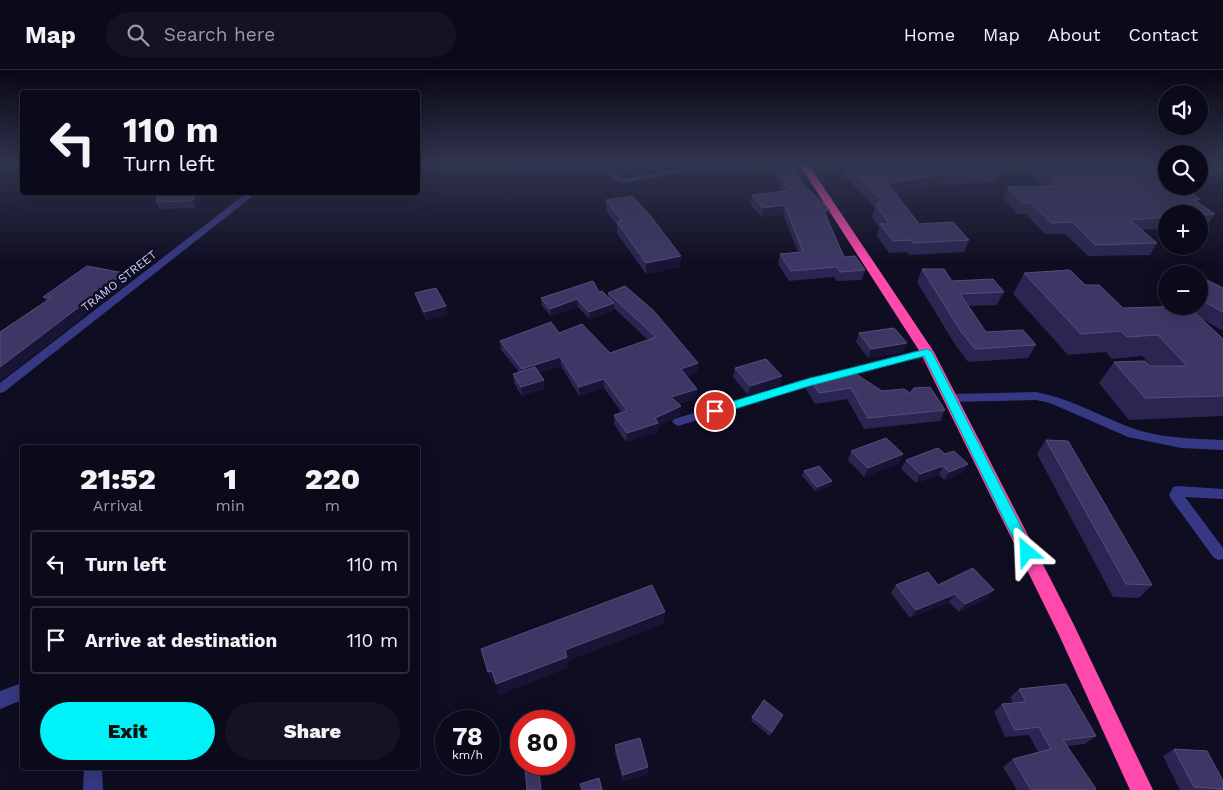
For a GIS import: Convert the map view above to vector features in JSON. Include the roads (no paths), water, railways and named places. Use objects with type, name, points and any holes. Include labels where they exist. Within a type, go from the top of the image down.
[{"type":"highway","points":[[828,198],[927,352],[1066,629],[1142,790]]},
{"type":"street","name":"TRAMO STREET","points":[[0,389],[247,198]]},
{"type":"street","points":[[678,422],[807,383],[927,352]]},
{"type":"street","points":[[950,398],[1036,396],[1053,399],[1128,432],[1181,443],[1223,445]]},
{"type":"street","points":[[1219,554],[1176,495],[1178,491],[1223,494]]},
{"type":"street","points":[[0,700],[20,693]]},
{"type":"street","points":[[93,770],[93,790]]}]
